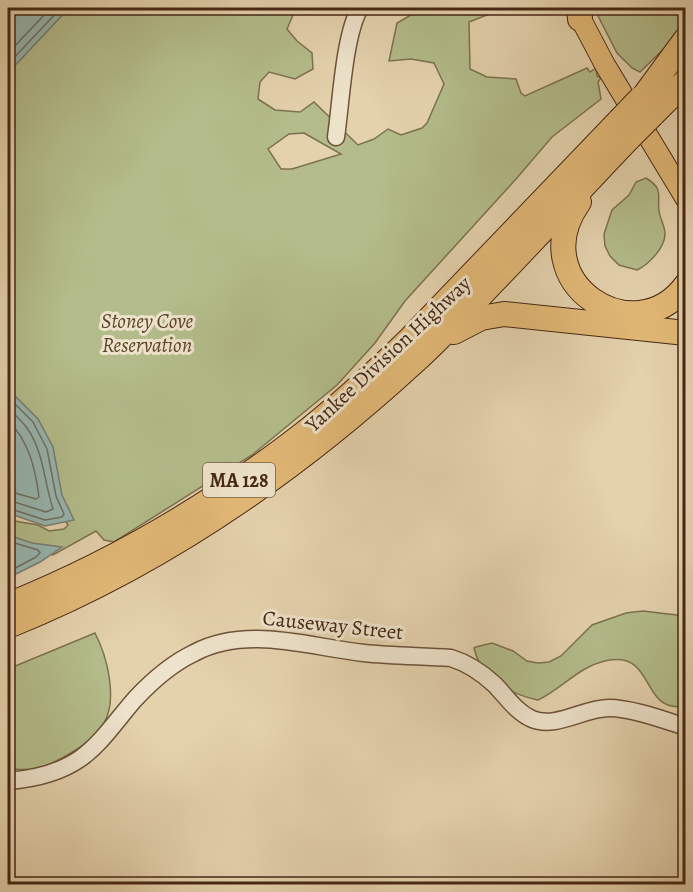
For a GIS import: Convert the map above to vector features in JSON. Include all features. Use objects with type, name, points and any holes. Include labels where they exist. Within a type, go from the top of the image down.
[{"type":"highway","points":[[646,103],[686,39]]},
{"type":"highway","name":"Yankee Division Highway","points":[[8,626],[104,582],[211,521],[273,480],[355,415],[443,333],[625,129],[686,53]]},
{"type":"highway","name":"Yankee Division Highway","points":[[646,103],[686,81]]},
{"type":"highway","points":[[625,129],[575,208],[564,236],[565,259],[573,280],[582,292],[597,304],[610,310],[641,312],[658,307],[682,291]]},
{"type":"highway","name":"Yankee Division Highway","points":[[8,605],[109,558],[172,523],[223,491],[302,435],[411,338],[625,129]]},
{"type":"highway","points":[[355,415],[450,334],[493,314],[513,314],[686,333]]},
{"type":"highway","points":[[656,329],[686,320]]},
{"type":"main road","points":[[578,11],[605,65],[686,199]]},
{"type":"street","points":[[336,137],[347,53],[353,24],[360,8]]},
{"type":"street","name":"Causeway Street","points":[[8,781],[41,776],[80,759],[98,744],[137,697],[153,682],[195,652],[223,643],[259,639],[365,653],[451,658],[464,663],[492,683],[531,719],[551,721],[610,708],[686,727]]},
{"type":"green space","name":"Stoney Cove Reservation","points":[[8,8],[296,8],[287,29],[312,53],[313,69],[295,79],[269,72],[260,82],[258,99],[275,110],[300,112],[314,102],[358,145],[374,139],[388,129],[401,135],[422,128],[427,123],[444,84],[434,63],[411,59],[389,61],[397,23],[423,8],[486,8],[492,13],[469,22],[470,69],[487,77],[516,79],[521,93],[525,96],[587,68],[590,72],[596,68],[597,76],[601,78],[598,82],[601,99],[552,137],[405,301],[375,343],[337,385],[252,455],[114,542],[104,540],[96,531],[53,555],[46,553],[8,567],[8,520],[38,525],[49,531],[64,529],[68,525],[62,516],[8,510]],"holes":[[[304,133],[341,154],[292,169],[281,169],[268,149],[289,134]]]},
{"type":"green space","points":[[594,8],[685,8],[685,28],[640,72],[632,68],[617,53]]},
{"type":"green space","points":[[646,178],[652,182],[659,193],[659,211],[665,234],[662,245],[655,255],[637,270],[619,265],[610,256],[605,246],[604,234],[612,210],[629,195],[636,182]]},
{"type":"green space","points":[[643,611],[685,616],[685,706],[670,706],[660,701],[641,672],[633,664],[621,660],[595,664],[538,700],[527,697],[507,689],[490,676],[483,668],[474,648],[492,643],[513,651],[527,661],[549,662],[561,656],[592,625],[626,613]]},
{"type":"green space","points":[[95,633],[107,665],[109,678],[110,702],[104,723],[85,744],[57,761],[36,769],[8,769],[8,669]]},
{"type":"water","points":[[8,8],[69,8],[8,73]]},
{"type":"water","points":[[8,389],[38,419],[53,447],[62,495],[74,520],[45,526],[8,513]]},
{"type":"water","points":[[8,535],[32,543],[62,547],[40,562],[8,578]]}]
